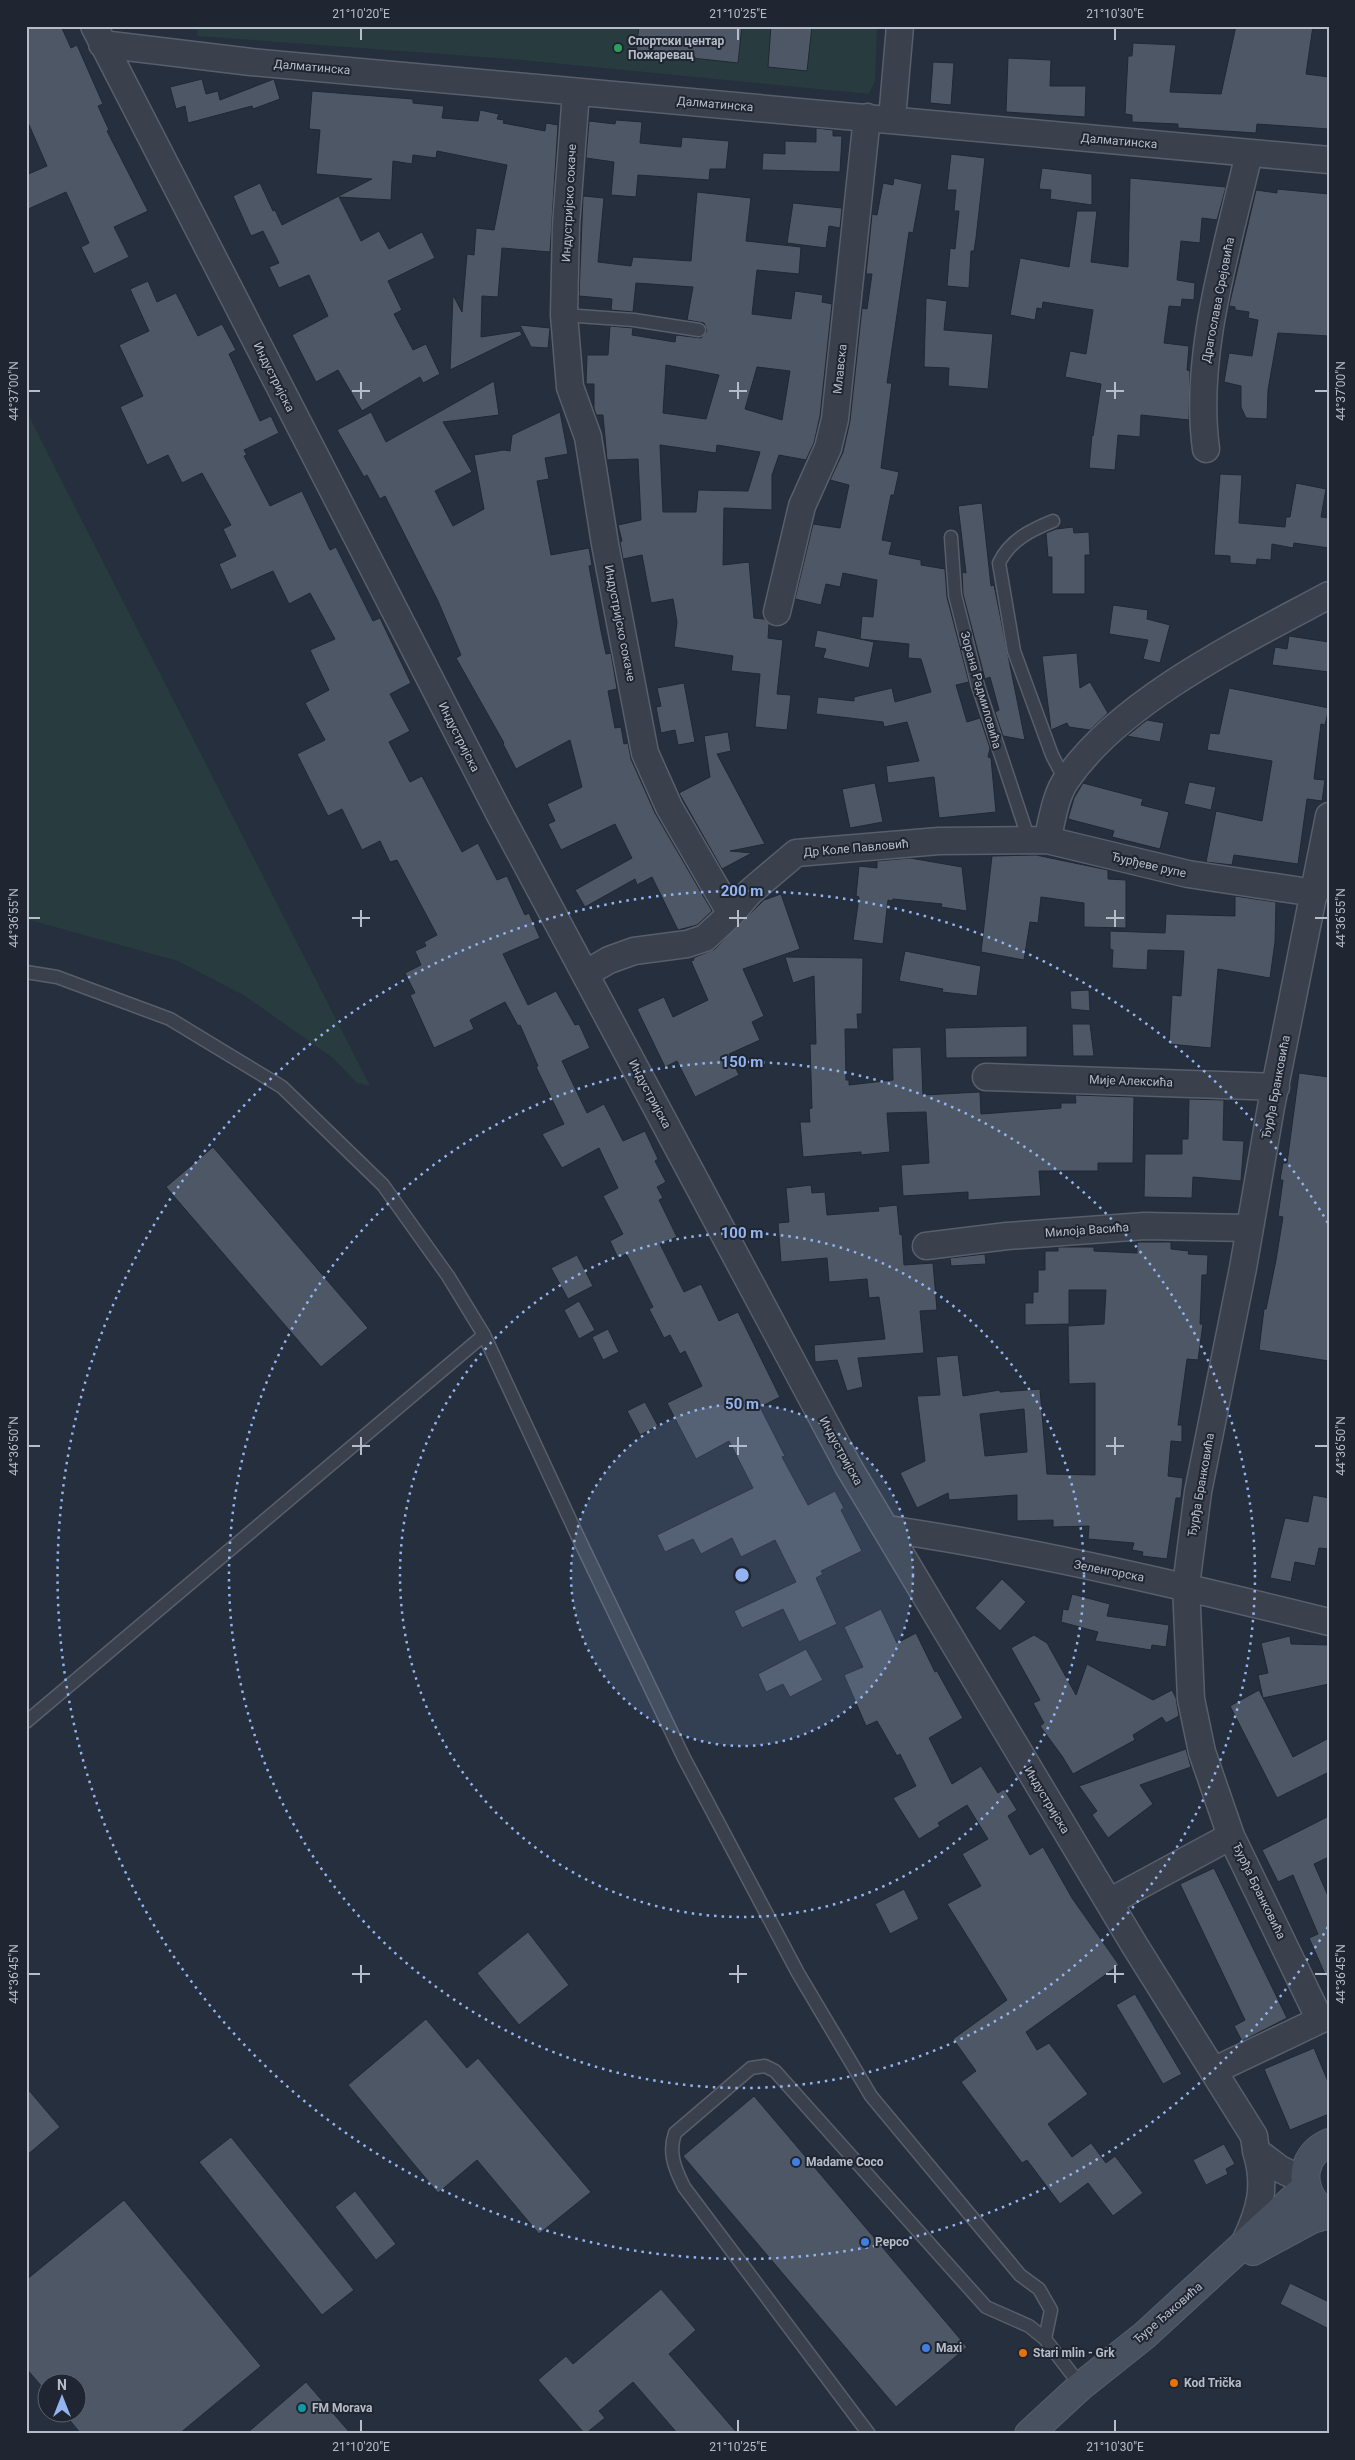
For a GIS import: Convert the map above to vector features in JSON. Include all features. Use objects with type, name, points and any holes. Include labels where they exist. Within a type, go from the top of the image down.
[{"type":"street","name":"Млавска","points":[[777,612],[802,506],[828,448],[835,419],[880,118],[900,26]]},
{"type":"street","name":"Далматинска","points":[[98,35],[261,63],[1329,160]]},
{"type":"street","name":"Индустријска","points":[[98,35],[498,813],[848,1466],[888,1529],[909,1569],[1255,2143],[1282,2152],[1307,2176]]},
{"type":"street","name":"Индустријско сокаче","points":[[576,92],[566,224],[564,315],[570,387],[588,437],[605,544],[645,753],[670,807],[731,914]]},
{"type":"street","name":"Драгослава Срејовића","points":[[1206,450],[1203,402],[1210,331],[1249,153]]},
{"type":"street","points":[[1038,840],[1066,780],[1093,747],[1147,701],[1179,680],[1329,595]]},
{"type":"street","name":"Ђурђа Бранковића","points":[[1213,2072],[1320,2020],[1231,1836],[1202,1752],[1191,1699],[1186,1586],[1198,1492],[1243,1268],[1249,1228],[1329,816]]},
{"type":"street","name":"Др Коле Павловић","points":[[585,974],[609,960],[634,951],[687,944],[705,938],[731,914],[750,892],[796,853],[939,841],[1038,840]]},
{"type":"street","name":"Ђурђеве рупе","points":[[1038,840],[1188,874],[1315,893]]},
{"type":"street","name":"Мије Алексића","points":[[986,1077],[1276,1087]]},
{"type":"street","name":"Милоја Васића","points":[[926,1246],[1007,1236],[1145,1226],[1249,1228]]},
{"type":"street","name":"Зеленгорска","points":[[888,1529],[947,1538],[1186,1586],[1329,1622]]},
{"type":"street","points":[[1109,1902],[1231,1836]]},
{"type":"street","points":[[1245,2242],[1258,2216],[1262,2189],[1262,2170],[1255,2143]]},
{"type":"street","name":"Ђуре Ђаковића","points":[[1032,2433],[1082,2386],[1145,2335],[1216,2271],[1307,2176],[1314,2152],[1329,2143]]},
{"type":"street","points":[[1307,2176],[1315,2203],[1329,2213]]},
{"type":"street","name":"Ђуре Ђаковића","points":[[1216,2271],[1312,2218],[1329,2213]]},
{"type":"lane","points":[[564,315],[634,320],[699,330]]},
{"type":"lane","points":[[1053,520],[1026,532],[1004,554],[999,564],[1014,651],[1052,755],[1066,780]]},
{"type":"lane","name":"Зорана Радмиловића","points":[[951,537],[955,595],[978,686],[1038,840]]},
{"type":"lane","points":[[26,972],[57,977],[170,1019],[282,1087],[383,1185],[448,1276],[484,1335],[684,1758],[798,1973],[871,2096],[1020,2275],[1039,2289],[1051,2310],[1045,2339]]},
{"type":"lane","points":[[26,1722],[484,1335]]},
{"type":"lane","points":[[869,2434],[684,2187],[674,2168],[671,2144],[676,2133],[751,2068],[765,2066],[775,2071],[986,2307],[1029,2326],[1045,2339],[1082,2386]]},
{"type":"shaded area","name":"Спортски центар Пожаревац","points":[[163,26],[877,26],[875,81],[869,94],[522,60],[197,36],[198,30]]},
{"type":"shaded area","points":[[26,410],[370,1086],[357,1083],[333,1058],[245,996],[178,961],[26,919]]},
{"type":"building","points":[[26,26],[61,26],[71,48],[77,45],[103,104],[98,106],[109,130],[107,131],[148,211],[114,227],[129,257],[94,274],[81,247],[89,243],[66,192],[26,210],[26,175],[47,166],[26,118]]},
{"type":"building","points":[[639,26],[742,26],[738,63],[636,52]]},
{"type":"building","points":[[771,26],[812,26],[807,71],[768,67]]},
{"type":"building","points":[[1236,26],[1313,26],[1306,74],[1329,77],[1329,129],[1257,124],[1256,133],[1178,128],[1178,124],[1132,122],[1132,115],[1125,114],[1128,56],[1132,56],[1133,43],[1176,45],[1170,92],[1221,94]]},
{"type":"building","points":[[1008,58],[1051,60],[1050,86],[1086,86],[1085,117],[1006,112]]},
{"type":"building","points":[[933,62],[954,63],[951,105],[930,103]]},
{"type":"building","points":[[202,79],[206,94],[218,91],[220,100],[274,79],[280,99],[253,109],[252,106],[188,123],[185,106],[176,109],[170,87]]},
{"type":"building","points":[[312,91],[413,99],[413,103],[444,106],[442,118],[478,121],[480,110],[499,114],[497,119],[504,120],[503,123],[545,131],[546,123],[558,125],[550,252],[502,248],[498,297],[482,296],[481,337],[520,331],[522,335],[450,370],[453,295],[462,312],[467,254],[474,255],[476,228],[494,230],[507,165],[437,151],[436,158],[413,155],[412,164],[393,161],[391,200],[339,197],[361,241],[379,231],[389,249],[422,232],[435,258],[388,281],[402,310],[394,314],[413,350],[426,344],[440,374],[423,383],[420,377],[362,411],[338,370],[316,382],[292,335],[328,316],[309,275],[279,288],[269,267],[279,263],[263,231],[251,236],[233,196],[260,183],[282,225],[372,179],[316,174],[320,130],[309,129]]},
{"type":"building","points":[[616,120],[642,122],[640,143],[681,147],[682,137],[729,141],[726,169],[710,169],[709,180],[638,175],[636,197],[611,195],[614,162],[586,158],[589,121],[615,124]]},
{"type":"building","points":[[816,128],[833,130],[833,136],[842,136],[840,172],[762,170],[763,153],[785,154],[785,141],[816,142]]},
{"type":"building","points":[[951,154],[985,158],[976,238],[974,251],[971,251],[969,288],[947,286],[950,248],[955,249],[959,211],[954,211],[956,190],[947,190]]},
{"type":"building","points":[[1042,168],[1092,174],[1092,205],[1050,199],[1051,190],[1039,189]]},
{"type":"building","points":[[894,178],[922,184],[913,233],[909,232],[887,383],[892,383],[881,468],[899,472],[894,495],[891,495],[882,540],[892,542],[889,554],[921,560],[921,565],[945,569],[947,597],[969,682],[956,685],[967,722],[980,718],[990,748],[988,757],[991,758],[996,812],[939,818],[934,777],[888,783],[886,766],[919,761],[907,722],[884,727],[883,722],[816,714],[818,697],[854,701],[854,697],[892,688],[895,702],[931,692],[921,659],[908,658],[909,644],[860,639],[862,616],[873,617],[877,580],[843,573],[840,587],[826,584],[821,605],[795,599],[813,524],[840,528],[849,485],[830,480],[843,452],[850,421],[862,308],[867,309],[872,274],[866,274],[872,214],[877,215],[883,183],[893,185]]},
{"type":"building","points":[[1130,178],[1226,187],[1217,220],[1202,218],[1200,243],[1181,241],[1177,280],[1195,283],[1194,300],[1182,299],[1181,307],[1169,306],[1164,343],[1189,346],[1187,370],[1190,371],[1189,420],[1141,415],[1140,437],[1118,435],[1115,470],[1089,468],[1092,435],[1101,384],[1065,377],[1070,351],[1086,354],[1093,310],[1043,302],[1042,309],[1037,308],[1035,320],[1010,315],[1020,258],[1069,267],[1077,211],[1097,211],[1091,262],[1128,267]]},
{"type":"building","points":[[1277,189],[1329,194],[1329,336],[1278,333],[1268,390],[1267,419],[1246,418],[1241,407],[1241,386],[1224,382],[1229,353],[1252,356],[1258,320],[1248,318],[1249,312],[1235,310],[1235,307],[1229,306],[1256,190],[1277,193]]},
{"type":"building","points":[[697,192],[751,198],[746,241],[801,247],[799,274],[757,270],[752,314],[791,319],[795,291],[823,295],[822,302],[832,304],[820,416],[814,443],[806,460],[779,455],[772,475],[772,510],[724,508],[723,565],[749,562],[754,618],[764,619],[769,624],[768,638],[783,640],[777,694],[791,695],[787,730],[755,727],[760,674],[731,671],[733,656],[674,647],[677,622],[673,599],[651,603],[642,555],[623,559],[620,542],[622,541],[618,525],[641,520],[638,459],[607,460],[603,415],[596,415],[594,408],[594,384],[586,384],[587,355],[608,355],[610,326],[633,328],[632,335],[675,342],[676,335],[701,338],[707,331],[704,323],[687,320],[693,287],[636,283],[633,312],[611,310],[612,299],[579,296],[583,196],[604,198],[598,262],[631,266],[633,257],[691,261]],"holes":[[[666,365],[719,375],[706,419],[663,413]],[[757,367],[790,371],[782,420],[745,409]],[[660,445],[716,453],[717,445],[760,452],[748,491],[698,490],[696,512],[663,512]]]},
{"type":"building","points":[[793,203],[842,208],[840,228],[829,226],[826,248],[787,243]]},
{"type":"building","points":[[148,281],[157,302],[176,293],[198,336],[222,324],[236,350],[229,354],[260,421],[271,416],[279,433],[244,450],[247,455],[244,456],[270,506],[302,491],[330,550],[336,547],[373,621],[380,618],[411,683],[390,694],[410,731],[389,742],[410,782],[422,776],[462,852],[478,843],[497,880],[507,876],[525,915],[529,913],[540,938],[503,954],[528,1005],[556,991],[575,1025],[579,1024],[590,1048],[562,1061],[587,1113],[604,1104],[623,1141],[645,1131],[658,1159],[655,1161],[666,1182],[657,1187],[663,1198],[659,1200],[677,1237],[660,1244],[684,1292],[701,1284],[719,1321],[738,1312],[780,1397],[760,1407],[785,1456],[782,1457],[808,1505],[835,1491],[844,1508],[841,1510],[862,1551],[821,1571],[823,1574],[816,1578],[837,1624],[799,1642],[783,1609],[742,1628],[734,1611],[796,1582],[775,1540],[741,1557],[732,1538],[701,1554],[693,1539],[665,1552],[657,1535],[753,1488],[729,1441],[696,1459],[667,1403],[702,1386],[685,1351],[680,1354],[670,1335],[664,1338],[649,1309],[653,1307],[626,1254],[618,1258],[610,1241],[623,1234],[603,1196],[618,1188],[599,1148],[562,1168],[542,1134],[564,1124],[536,1067],[538,1066],[520,1025],[518,1026],[505,1002],[470,1020],[474,1029],[434,1048],[410,995],[415,993],[405,973],[421,965],[415,951],[426,946],[424,942],[437,935],[397,860],[390,862],[380,841],[362,850],[342,809],[328,816],[297,754],[325,740],[305,703],[329,690],[310,650],[335,639],[310,593],[289,604],[273,571],[231,590],[219,564],[236,556],[223,529],[231,525],[202,473],[182,483],[168,455],[147,465],[120,407],[143,396],[119,345],[149,331],[130,289]]},
{"type":"building","points":[[926,298],[947,301],[944,330],[993,334],[988,389],[948,386],[949,368],[924,367]]},
{"type":"building","points":[[520,325],[550,328],[548,348],[531,347]]},
{"type":"building","points":[[494,381],[499,415],[443,422],[472,472],[435,491],[453,526],[484,509],[474,455],[504,450],[510,451],[512,435],[560,412],[568,454],[545,458],[549,479],[537,481],[551,555],[589,548],[592,565],[589,566],[601,631],[606,654],[611,653],[617,689],[608,691],[615,728],[621,727],[624,744],[628,743],[631,759],[655,813],[712,911],[697,925],[678,930],[652,877],[637,885],[635,879],[585,907],[575,890],[632,858],[615,824],[561,850],[548,824],[555,821],[547,804],[582,787],[570,740],[516,769],[504,743],[456,658],[461,655],[438,601],[385,496],[380,499],[367,475],[364,477],[337,430],[371,412],[386,442]]},
{"type":"building","points":[[1220,474],[1242,475],[1239,523],[1285,527],[1286,517],[1290,517],[1296,483],[1326,489],[1321,517],[1329,518],[1329,548],[1294,543],[1293,548],[1272,544],[1271,560],[1257,559],[1256,565],[1230,563],[1230,556],[1214,555]]},
{"type":"building","points":[[982,503],[991,586],[994,585],[1025,740],[1003,736],[995,712],[999,710],[990,677],[985,679],[963,594],[962,572],[966,573],[958,506]]},
{"type":"building","points":[[1073,527],[1074,533],[1089,532],[1090,555],[1085,555],[1085,594],[1052,594],[1052,557],[1048,557],[1046,533],[1056,529]]},
{"type":"building","points":[[1113,605],[1148,610],[1147,619],[1170,625],[1160,663],[1143,659],[1148,640],[1109,634]]},
{"type":"building","points":[[817,630],[874,642],[869,668],[823,658],[826,649],[814,647]]},
{"type":"building","points":[[1289,636],[1329,642],[1329,672],[1272,665],[1275,647],[1287,649]]},
{"type":"building","points":[[1077,653],[1080,688],[1090,682],[1108,713],[1090,730],[1069,727],[1067,723],[1051,730],[1042,656]]},
{"type":"building","points":[[684,683],[695,742],[678,745],[675,730],[661,733],[656,707],[661,706],[657,688]]},
{"type":"building","points":[[1229,688],[1329,708],[1325,725],[1321,724],[1314,779],[1325,780],[1322,801],[1307,799],[1298,864],[1234,855],[1232,865],[1206,862],[1216,811],[1262,821],[1272,761],[1207,750],[1210,733],[1219,734]]},
{"type":"building","points":[[1147,720],[1164,723],[1160,742],[1127,736]]},
{"type":"building","points":[[728,732],[731,751],[717,754],[765,844],[730,851],[752,853],[722,869],[679,793],[710,777],[704,736]]},
{"type":"building","points":[[1189,782],[1216,787],[1211,810],[1184,804]]},
{"type":"building","points":[[875,783],[883,822],[850,828],[842,789]]},
{"type":"building","points":[[1083,783],[1143,799],[1141,805],[1169,812],[1160,849],[1112,837],[1114,831],[1068,819],[1074,798]]},
{"type":"building","points":[[1036,855],[1108,870],[1108,879],[1126,880],[1126,928],[1084,927],[1084,903],[1041,897],[1038,923],[1030,922],[1024,960],[981,952],[992,856]]},
{"type":"building","points":[[910,858],[962,867],[967,911],[941,907],[942,904],[888,900],[883,944],[853,940],[859,897],[856,896],[859,866],[877,868],[877,861]]},
{"type":"building","points":[[781,894],[800,949],[743,969],[764,1016],[752,1022],[760,1040],[729,1054],[739,1075],[695,1097],[677,1061],[665,1067],[637,1009],[664,997],[673,1017],[708,1000],[691,961],[694,960],[693,958],[715,949],[764,900]]},
{"type":"building","points":[[1235,896],[1276,902],[1275,942],[1270,978],[1218,969],[1211,1048],[1169,1044],[1172,995],[1181,996],[1184,951],[1148,950],[1147,970],[1112,968],[1113,950],[1110,949],[1110,931],[1165,933],[1166,914],[1235,916]]},
{"type":"building","points":[[905,951],[981,966],[977,996],[942,992],[943,989],[899,981]]},
{"type":"building","points":[[785,957],[863,958],[862,1014],[857,1014],[858,1029],[845,1029],[846,1080],[849,1080],[849,1085],[893,1080],[892,1048],[921,1047],[923,1095],[980,1092],[981,1114],[1061,1108],[1061,1103],[1076,1103],[1075,1095],[1134,1097],[1133,1163],[1098,1163],[1098,1171],[1039,1171],[1041,1196],[968,1200],[968,1192],[903,1196],[901,1165],[929,1163],[926,1112],[887,1113],[890,1152],[861,1155],[861,1152],[803,1157],[800,1122],[810,1122],[809,1109],[812,1108],[810,1044],[816,1044],[814,976],[793,983]]},
{"type":"building","points":[[1089,990],[1090,1011],[1071,1009],[1070,991]]},
{"type":"building","points":[[1072,1024],[1090,1024],[1094,1056],[1073,1056]]},
{"type":"building","points":[[1027,1026],[1027,1057],[946,1058],[945,1028]]},
{"type":"building","points":[[1299,1073],[1329,1077],[1329,1361],[1259,1350],[1264,1309],[1266,1309],[1283,1217],[1278,1216],[1283,1180],[1280,1180],[1283,1163],[1287,1163]]},
{"type":"building","points":[[1189,1099],[1224,1100],[1223,1140],[1244,1141],[1241,1181],[1193,1177],[1192,1198],[1144,1197],[1145,1154],[1182,1154],[1182,1139],[1188,1139]]},
{"type":"building","points":[[213,1147],[368,1328],[321,1367],[166,1187]]},
{"type":"building","points":[[811,1185],[812,1193],[825,1192],[827,1215],[879,1211],[878,1207],[897,1205],[900,1235],[902,1234],[904,1265],[933,1263],[937,1310],[920,1311],[924,1353],[858,1358],[863,1387],[847,1391],[837,1360],[815,1362],[814,1345],[885,1339],[879,1297],[869,1298],[867,1279],[829,1282],[827,1258],[781,1262],[778,1223],[789,1222],[786,1188]]},
{"type":"building","points":[[1137,1242],[1171,1242],[1171,1249],[1189,1251],[1188,1254],[1208,1255],[1207,1275],[1202,1275],[1200,1324],[1203,1324],[1198,1360],[1187,1359],[1178,1425],[1182,1425],[1182,1442],[1171,1441],[1168,1476],[1183,1478],[1181,1498],[1176,1498],[1167,1559],[1142,1556],[1143,1552],[1132,1550],[1134,1543],[1088,1539],[1089,1526],[1053,1527],[1053,1520],[1017,1521],[1017,1495],[949,1500],[948,1493],[917,1508],[900,1473],[925,1461],[917,1396],[940,1395],[936,1357],[958,1355],[963,1396],[1000,1390],[1000,1392],[1040,1389],[1047,1474],[1095,1475],[1095,1383],[1069,1384],[1068,1326],[1104,1324],[1106,1290],[1069,1290],[1069,1324],[1025,1325],[1025,1303],[1033,1303],[1033,1292],[1038,1292],[1038,1270],[1045,1270],[1045,1251],[1058,1251],[1058,1247],[1094,1247],[1094,1251],[1137,1253]],"holes":[[[1024,1409],[1027,1452],[985,1456],[980,1414]]]},
{"type":"building","points":[[985,1254],[986,1264],[951,1266],[950,1258]]},
{"type":"building","points":[[577,1255],[593,1286],[568,1299],[551,1268]]},
{"type":"building","points":[[579,1301],[595,1330],[579,1339],[564,1310]]},
{"type":"building","points":[[608,1329],[619,1352],[603,1360],[592,1337]]},
{"type":"building","points":[[645,1402],[658,1426],[640,1435],[627,1411]]},
{"type":"building","points":[[1313,1495],[1329,1498],[1329,1549],[1319,1548],[1315,1566],[1295,1562],[1291,1582],[1270,1578],[1285,1518],[1308,1522]]},
{"type":"building","points":[[1002,1579],[1026,1602],[1000,1631],[975,1608]]},
{"type":"building","points":[[1072,1594],[1110,1604],[1107,1616],[1169,1625],[1166,1647],[1152,1645],[1151,1650],[1095,1641],[1098,1632],[1061,1622],[1063,1609],[1068,1610]]},
{"type":"building","points":[[881,1609],[897,1643],[916,1633],[935,1672],[937,1671],[963,1718],[929,1738],[952,1784],[981,1766],[998,1793],[1004,1789],[1017,1810],[1008,1816],[1030,1855],[1043,1847],[1072,1898],[1119,1965],[1026,2032],[1037,2050],[1049,2043],[1088,2094],[1048,2124],[1072,2157],[1091,2143],[1106,2163],[1115,2156],[1143,2193],[1113,2216],[1088,2183],[1060,2204],[1027,2160],[1022,2163],[961,2082],[976,2071],[953,2039],[1007,2000],[947,1904],[981,1886],[962,1854],[988,1839],[967,1805],[938,1823],[940,1826],[919,1839],[893,1798],[916,1786],[900,1754],[897,1756],[877,1721],[866,1726],[844,1675],[863,1667],[844,1627]]},
{"type":"building","points":[[1034,1635],[1047,1643],[1076,1695],[1087,1664],[1153,1700],[1172,1690],[1176,1698],[1179,1716],[1166,1723],[1162,1717],[1133,1735],[1135,1740],[1073,1774],[1040,1726],[1044,1723],[1033,1703],[1040,1700],[1011,1648]]},
{"type":"building","points":[[1290,1636],[1291,1644],[1329,1645],[1329,1684],[1263,1698],[1258,1675],[1268,1673],[1261,1643]]},
{"type":"building","points":[[806,1649],[823,1680],[790,1697],[783,1684],[766,1692],[758,1674]]},
{"type":"building","points":[[1259,1690],[1293,1757],[1329,1738],[1329,1772],[1277,1798],[1230,1706]]},
{"type":"building","points":[[1186,1749],[1191,1767],[1140,1785],[1153,1804],[1108,1838],[1092,1815],[1097,1811],[1079,1786]]},
{"type":"building","points":[[1329,1816],[1329,1857],[1314,1864],[1329,1898],[1329,1983],[1309,1938],[1318,1934],[1293,1875],[1278,1882],[1262,1850]]},
{"type":"building","points":[[1214,1868],[1287,2018],[1242,2041],[1234,2026],[1245,2020],[1180,1884]]},
{"type":"building","points":[[904,1889],[919,1919],[890,1934],[875,1904]]},
{"type":"building","points":[[528,1932],[569,1985],[519,2025],[477,1973]]},
{"type":"building","points":[[1135,1994],[1182,2074],[1163,2084],[1116,2005]]},
{"type":"building","points":[[426,2019],[467,2068],[478,2058],[591,2192],[539,2234],[477,2160],[438,2193],[348,2085]]},
{"type":"building","points":[[1314,2048],[1329,2084],[1329,2114],[1290,2130],[1264,2069]]},
{"type":"building","points":[[26,2087],[60,2127],[26,2156]]},
{"type":"building","points":[[754,2096],[967,2347],[896,2407],[683,2156]]},
{"type":"building","points":[[231,2137],[354,2290],[322,2315],[199,2162]]},
{"type":"building","points":[[1224,2144],[1235,2164],[1226,2169],[1228,2174],[1206,2185],[1193,2160]]},
{"type":"building","points":[[355,2191],[396,2244],[376,2260],[335,2207]]},
{"type":"building","points":[[124,2200],[261,2366],[179,2434],[81,2434],[71,2422],[88,2422],[88,2372],[38,2372],[38,2382],[26,2368],[26,2280]]},
{"type":"building","points":[[1290,2283],[1329,2302],[1329,2329],[1280,2304]]},
{"type":"building","points":[[661,2289],[696,2330],[669,2354],[738,2434],[678,2434],[633,2382],[599,2411],[605,2418],[585,2434],[538,2380],[566,2356],[573,2364]]},
{"type":"building","name":"FM Morava","points":[[306,2382],[351,2434],[246,2434]]},
{"type":"place","name":"Спортски центар Пожаревац","points":[[618,48]]},
{"type":"place","name":"Madame Coco","points":[[796,2162]]},
{"type":"place","name":"Pepco","points":[[865,2242]]},
{"type":"place","name":"Maxi","points":[[926,2348]]},
{"type":"place","name":"Stari mlin - Grk","points":[[1023,2353]]},
{"type":"place","name":"Kod Trička","points":[[1174,2383]]},
{"type":"place","name":"FM Morava","points":[[302,2408]]}]
